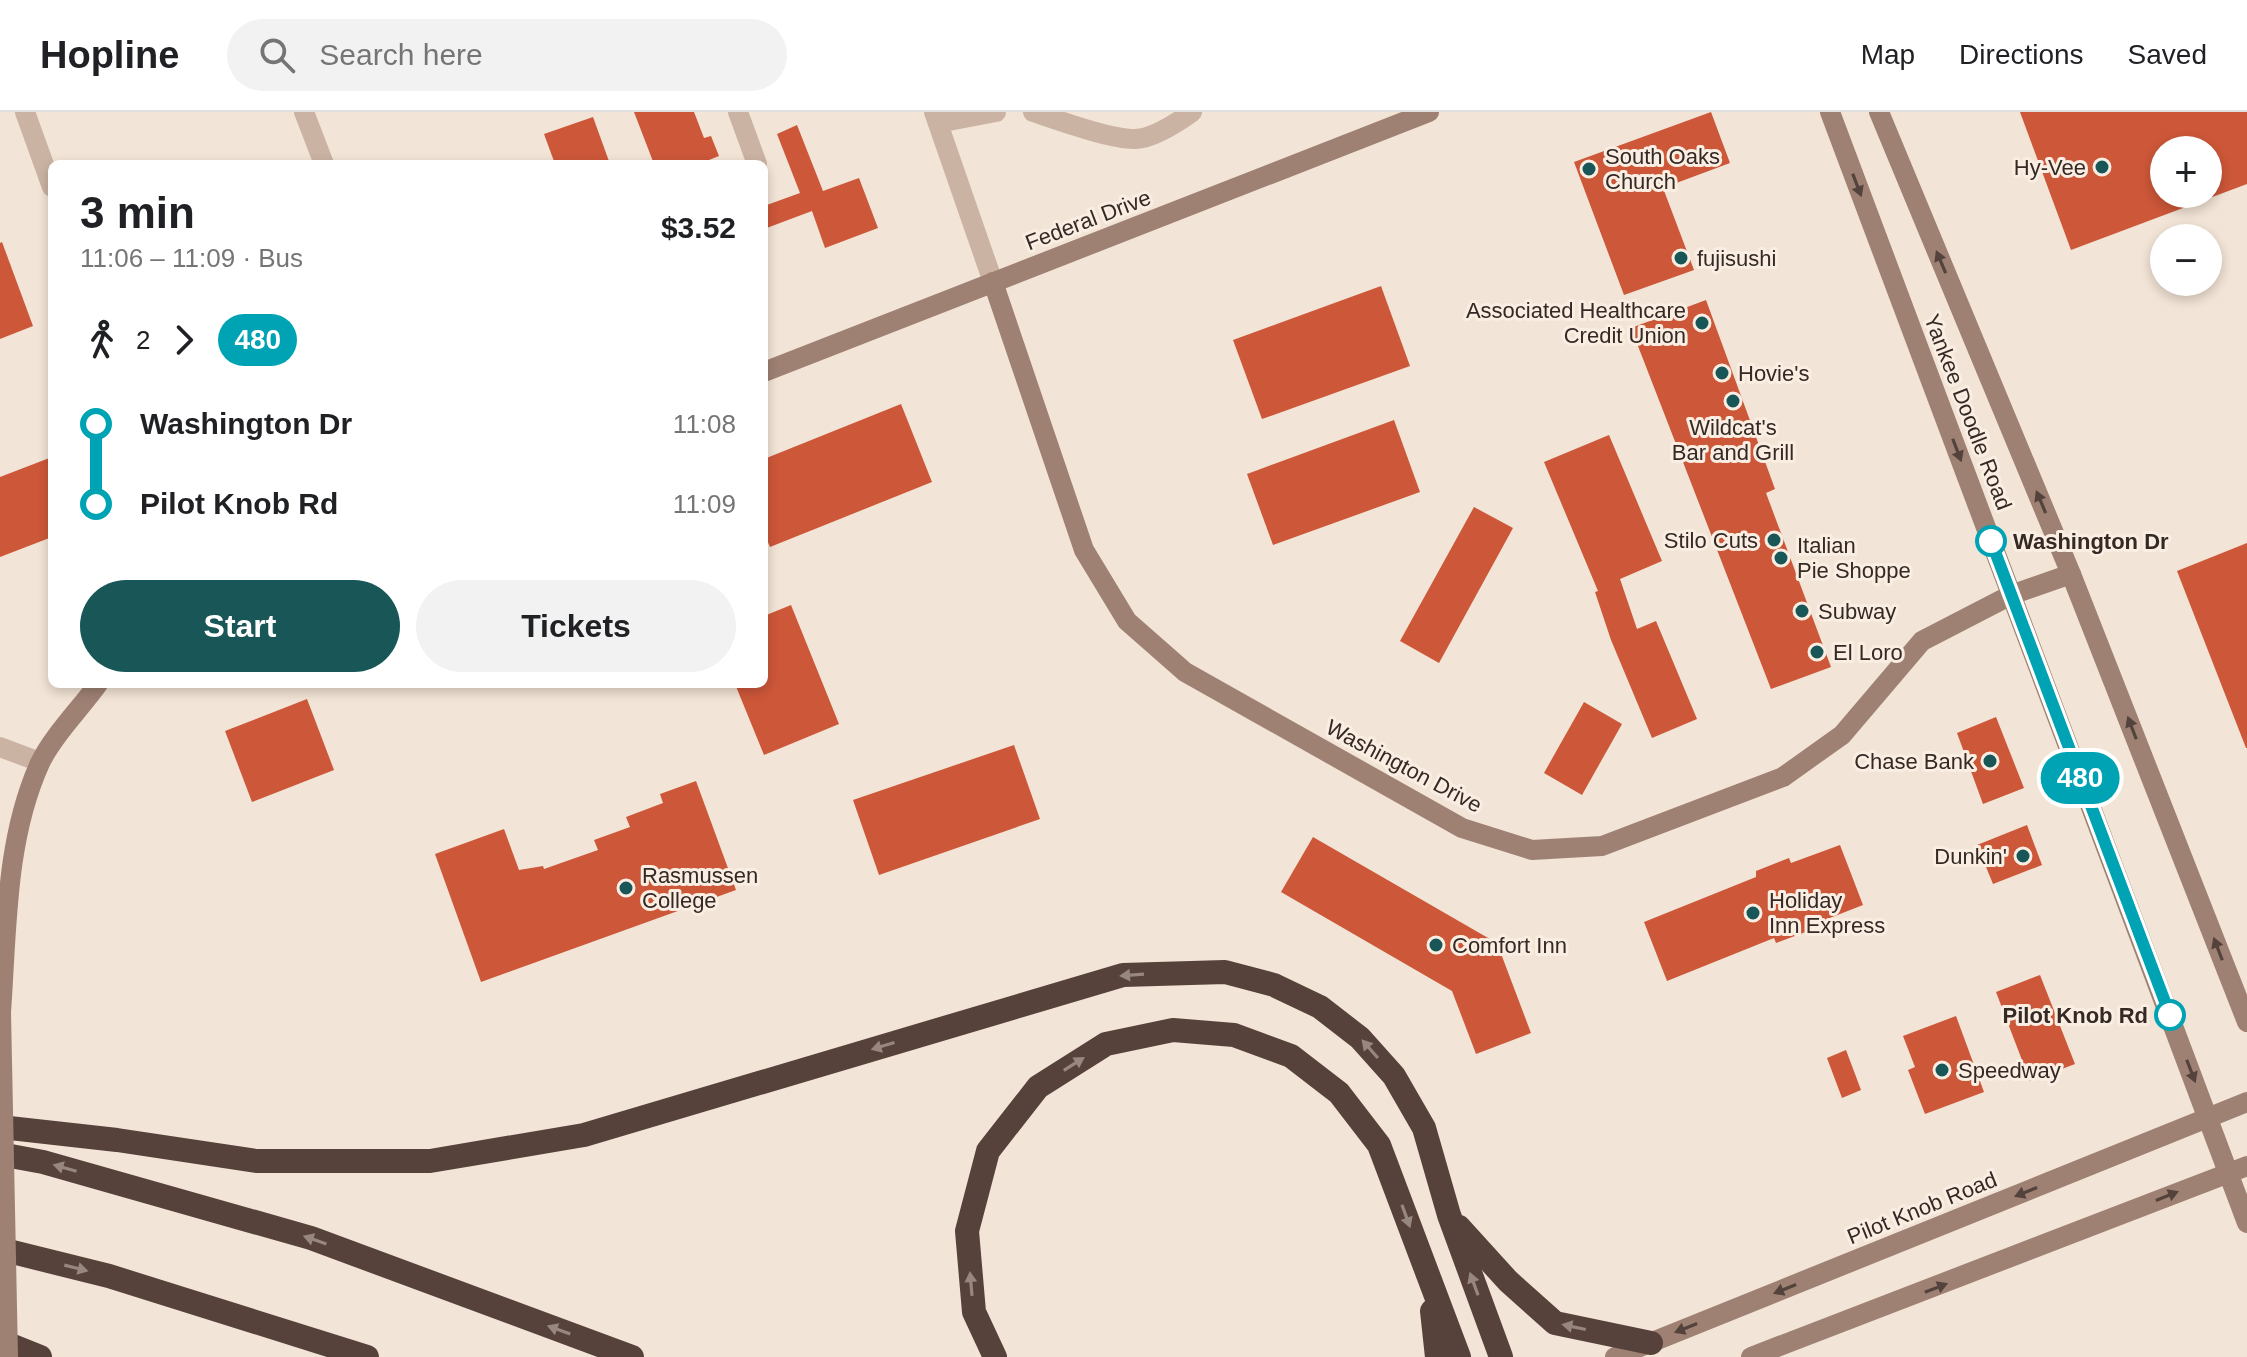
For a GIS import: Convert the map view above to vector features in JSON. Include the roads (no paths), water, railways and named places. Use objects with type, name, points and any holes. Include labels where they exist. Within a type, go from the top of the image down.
[{"type":"highway","points":[[0,1127],[117,1140],[256,1161],[430,1161],[584,1135],[1123,975],[1225,972],[1274,985],[1320,1007],[1360,1038],[1394,1076],[1424,1128],[1449,1215],[1501,1357]]},
{"type":"highway","points":[[995,1357],[974,1312],[967,1231],[988,1151],[1038,1087],[1106,1044],[1173,1030],[1234,1035],[1291,1056],[1339,1093],[1379,1145],[1459,1357]]},
{"type":"highway","points":[[0,1154],[311,1238],[632,1357]]},
{"type":"highway","points":[[1449,1215],[1508,1281],[1555,1323],[1651,1343]]},
{"type":"highway","points":[[0,1249],[109,1276],[367,1357]]},
{"type":"highway","points":[[1427,1272],[1437,1357]]},
{"type":"highway","points":[[0,1341],[40,1357]]},
{"type":"main road","name":"Federal Drive","points":[[768,370],[1429,112]]},
{"type":"main road","name":"Yankee Doodle Road","points":[[1830,112],[2209,1119],[2238,1169],[2247,1223]]},
{"type":"main road","name":"Yankee Doodle Road","points":[[1879,112],[2071,574],[2247,1022]]},
{"type":"main road","name":"Washington Drive","points":[[993,282],[1084,550],[1127,621],[1185,672],[1462,828],[1532,850],[1602,846],[1783,777],[1842,735],[1922,641],[2011,595],[2071,574]]},
{"type":"main road","points":[[8,1357],[1,1012],[10,872],[40,762],[95,688]]},
{"type":"main road","name":"Pilot Knob Road","points":[[1615,1357],[2247,1102]]},
{"type":"main road","points":[[1751,1357],[1881,1310],[2238,1169]]},
{"type":"street","points":[[25,112],[48,176]]},
{"type":"street","points":[[304,112],[322,160]]},
{"type":"street","points":[[738,112],[756,160]]},
{"type":"street","points":[[993,282],[936,118],[996,112]]},
{"type":"street","points":[[1033,112],[1070,125],[1136,139],[1176,123],[1192,112]]},
{"type":"street","points":[[0,747],[40,762]]},
{"type":"place","name":"Hy-Vee","points":[[2102,167]]},
{"type":"place","name":"South Oaks Church","points":[[1589,169]]},
{"type":"place","name":"fujisushi","points":[[1681,258]]},
{"type":"place","name":"Associated Healthcare Credit Union","points":[[1702,323]]},
{"type":"place","name":"Hovie's","points":[[1722,373]]},
{"type":"place","name":"Wildcat's Bar and Grill","points":[[1733,401]]},
{"type":"place","name":"Stilo Cuts","points":[[1774,540]]},
{"type":"place","name":"Washington Dr","points":[[1991,541]]},
{"type":"place","name":"Italian Pie Shoppe","points":[[1781,558]]},
{"type":"place","name":"Subway","points":[[1802,611]]},
{"type":"place","name":"El Loro","points":[[1817,652]]},
{"type":"place","name":"Chase Bank","points":[[1990,761]]},
{"type":"place","name":"Dunkin'","points":[[2023,856]]},
{"type":"place","name":"Rasmussen College","points":[[626,888]]},
{"type":"place","name":"Holiday Inn Express","points":[[1753,913]]},
{"type":"place","name":"Comfort Inn","points":[[1436,945]]},
{"type":"place","name":"Pilot Knob Rd","points":[[2170,1015]]},
{"type":"place","name":"Speedway","points":[[1942,1070]]}]
